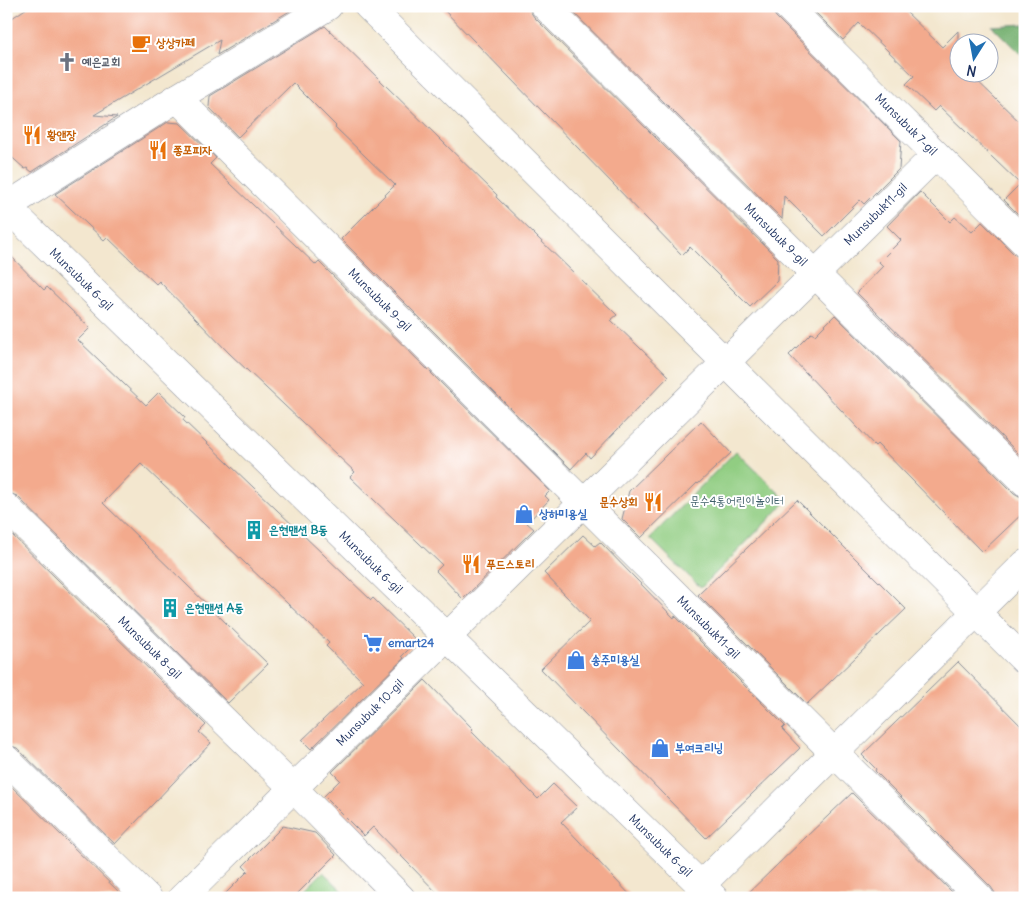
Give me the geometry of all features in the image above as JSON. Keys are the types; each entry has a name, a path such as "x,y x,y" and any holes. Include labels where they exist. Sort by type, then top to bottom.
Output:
{"street":[{"path":"6,207 177,98 328,6"},
{"path":"368,6 1025,661"},
{"name":"Munsubuk 9-gil","path":"545,6 815,274"},
{"name":"Munsubuk 7-gil","path":"786,6 1025,243"},
{"name":"Munsubuk 9-gil","path":"177,98 583,503"},
{"name":"Munsubuk11-gil","path":"446,636 936,155"},
{"name":"Munsubuk 6-gil","path":"6,207 708,891"},
{"path":"815,274 1025,482"},
{"name":"Munsubuk11-gil","path":"583,503 980,898"},
{"name":"Munsubuk 8-gil","path":"6,507 293,788"},
{"path":"708,891 834,753 1025,564"},
{"name":"Munsubuk 10-gil","path":"182,898 446,636"},
{"path":"6,759 148,898"},
{"path":"293,788 401,898"}],"green space":[{"path":"1025,24 1025,59 998,32 992,26"},
{"name":"문수4통어린이놀이터","path":"736,451 787,501 701,588 650,538"},
{"path":"323,872 350,898 297,898"}],"building":[{"path":"30,6 298,6 217,55 220,40 94,115 117,117 32,172 27,168 25,169 6,152 6,22"},
{"path":"440,6 530,6 530,11 534,17 778,259 777,281 750,307 690,247 682,255"},
{"path":"567,6 772,6 772,11 776,17 901,141 899,169 864,204 860,200 824,236 784,196 782,219"},
{"path":"809,6 900,6 942,47 948,41 948,82 978,82 1025,127 1025,221 1004,200 1020,184 939,106 934,111 906,84 914,76 859,23 843,40"},
{"path":"325,26 617,315 611,320 669,376 590,458 586,453 571,469 341,239 395,185 293,83 238,137 209,107 210,96"},
{"path":"168,122 180,123 216,158 210,164 316,265 319,262 550,491 545,496 549,500 527,523 534,529 463,599 436,571 442,565 350,477 355,472 230,354 159,281 156,284 107,237 104,240 55,194"},
{"path":"920,192 950,222 955,217 972,232 982,222 1014,254 1025,258 1025,460 857,293 883,266 879,262 901,240 887,226"},
{"path":"6,251 44,290 47,287 90,328 78,340 146,405 159,392 185,417 183,420 371,600 373,598 417,641 402,656 404,658 311,749 302,740 363,682 326,646 329,643 141,464 103,503 268,664 228,703 17,496 6,492"},
{"path":"835,315 1014,493 1025,497 1025,511 982,552 877,444 875,446 789,355 811,333 815,335"},
{"path":"701,421 731,453 697,483 641,538 622,519 629,491"},
{"path":"797,500 906,609 807,704 698,595"},
{"path":"6,529 206,725 199,732 211,743 115,844 17,748 6,744"},
{"path":"583,535 595,546 600,542 674,618 675,616 785,726 782,729 800,748 706,838 541,669 590,621 544,573"},
{"path":"958,662 1025,730 1025,898 995,898 995,893 991,887 875,771 876,769 862,755"},
{"path":"425,680 473,729 471,731 538,799 553,784 577,807 561,822 633,898 442,898 373,827 364,836 324,796 340,780 332,772"},
{"path":"6,781 125,898 6,898"},
{"path":"852,793 958,898 743,898 806,837"},
{"path":"283,826 315,833 336,855 293,898 221,898 248,871 243,866"}],"place":[{"name":"상상카페","path":"141,43"},
{"name":"예은교회","path":"67,62"},
{"name":"황앤장","path":"32,135"},
{"name":"쫑포피자","path":"158,150"},
{"name":"문수상회","path":"653,502"},
{"name":"상하미용실","path":"524,514"},
{"name":"은현맨션 B동","path":"254,530"},
{"name":"푸드스토리","path":"471,564"},
{"name":"은현맨션 A동","path":"170,608"},
{"name":"emart24","path":"373,643"},
{"name":"송주미용실","path":"576,660"},
{"name":"부여크리닝","path":"660,748"}]}
